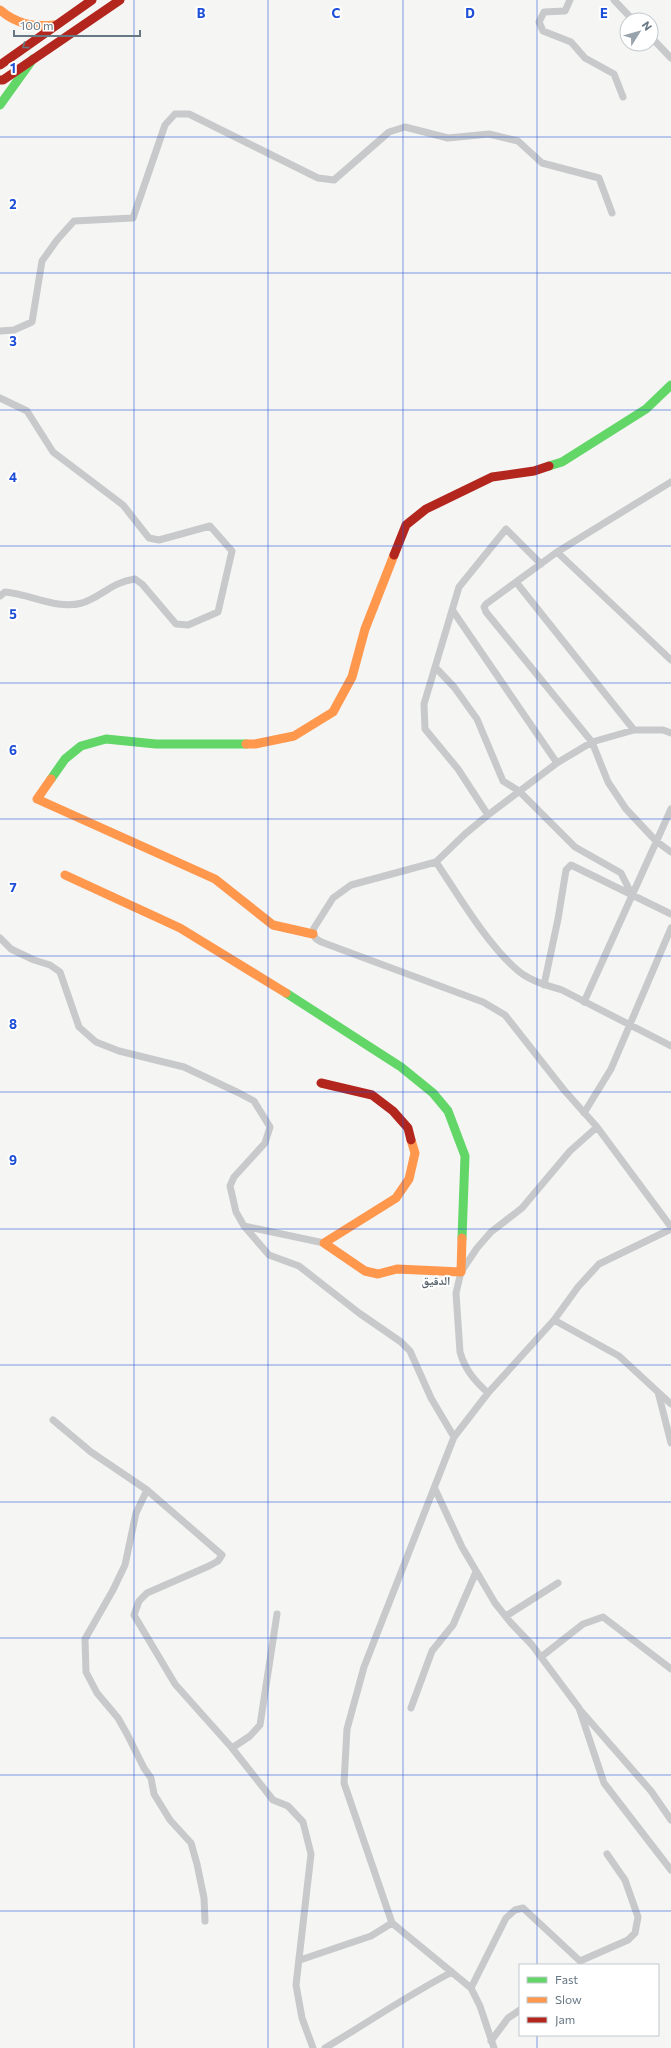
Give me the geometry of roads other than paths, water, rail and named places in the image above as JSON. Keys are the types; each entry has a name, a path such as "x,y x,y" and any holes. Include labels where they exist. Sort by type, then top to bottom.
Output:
{"street":[{"path":"0,65 54,25 92,0"},
{"path":"0,80 3,80 120,0"},
{"path":"570,0 565,11 544,12 539,22 543,31 571,42 585,58 614,74 623,97"},
{"path":"614,0 625,12"},
{"path":"0,10 7,17 22,24 38,27 54,25"},
{"path":"659,45 671,58"},
{"path":"0,105 33,59"},
{"path":"0,331 14,330 32,322 42,261 74,220 133,218 165,125 176,114 189,114 318,178 334,180 389,132 405,126 448,138 489,134 518,141 542,162 599,178 612,213"},
{"path":"313,934 273,925 215,879 37,799 65,759 81,746 106,739 156,744 254,744 294,736 333,712 352,678 365,629 406,525 426,509 492,476 534,472 562,462 646,409 671,385"},
{"path":"0,398 27,411 53,452 123,505 149,538 160,540 210,526 232,551 218,612 188,625 176,624 142,584 135,579 122,580 82,603 76,604 62,605 20,593 5,592 0,596"},
{"path":"671,482 557,552 484,607 486,612 592,742 608,782 630,814 656,841 671,852"},
{"path":"488,815 458,769 425,729 424,704 460,587 506,529 541,564"},
{"path":"557,552 671,660"},
{"path":"516,582 634,730"},
{"path":"453,611 557,764"},
{"path":"436,668 454,687 477,719 503,781 519,791 575,847 621,873 633,897"},
{"path":"492,2045 480,2006 470,1988 392,1922 344,1783 347,1729 364,1667 435,1489 454,1437 488,1393 554,1320 578,1287 599,1264 671,1228 597,1127 564,1090 505,1015 496,1008 324,944 316,940 313,934 314,928 333,898 351,885 436,862 465,834 519,791 557,764 592,742 634,730 663,730 671,733"},
{"path":"584,1002 633,897 671,809"},
{"path":"436,862 473,916 515,969 544,985 562,990 671,1046"},
{"path":"544,985 558,919 566,870 571,865 633,897 671,914"},
{"path":"65,875 180,928 358,1038 401,1068 433,1093 448,1111 465,1156 461,1272 456,1293 460,1352 464,1364 473,1379 488,1393"},
{"path":"584,1113 611,1069 671,928"},
{"path":"0,938 11,949 34,960 50,965 60,972 79,1026 96,1042 119,1051 184,1067 254,1101 270,1127 265,1143 234,1177 230,1186 236,1212 244,1226 269,1255 299,1266 410,1351 431,1398 454,1437"},
{"path":"321,1083 372,1095 393,1111 408,1128 415,1153 409,1180 396,1198 324,1243"},
{"path":"461,1272 477,1248 491,1232 522,1208 570,1151 597,1127"},
{"path":"244,1226 324,1243 365,1271 378,1274 397,1269 461,1272"},
{"path":"554,1320 619,1356 671,1404"},
{"path":"658,1392 671,1443"},
{"path":"53,1420 91,1452 147,1490 222,1554 218,1561 210,1566 147,1593 139,1600 134,1615 175,1684 232,1748 273,1800 288,1806 303,1822 311,1854 296,1985 302,2018 313,2048"},
{"path":"435,1489 476,1572 495,1603 541,1657 579,1708 651,1791 671,1820"},
{"path":"147,1490 136,1513 124,1565 113,1590 85,1640 86,1672 97,1693 118,1718 127,1734 144,1768 151,1778 154,1794 170,1820 191,1843 204,1898 205,1921"},
{"path":"410,1708 432,1651 453,1625 476,1572"},
{"path":"506,1616 558,1583"},
{"path":"232,1748 250,1736 260,1724 277,1614"},
{"path":"541,1657 582,1624 603,1617 671,1668"},
{"path":"579,1708 604,1783 671,1870"},
{"path":"470,1988 506,1918 515,1910 523,1908 579,1963 628,1940 635,1933 638,1917 625,1880 607,1854"},
{"path":"300,1960 371,1936 392,1922"},
{"path":"325,2048 381,2015 424,1987 452,1972"},
{"path":"492,2045 508,2018 519,2011"}],"district":[{"name":"الدقيق","path":"436,1281"}]}
